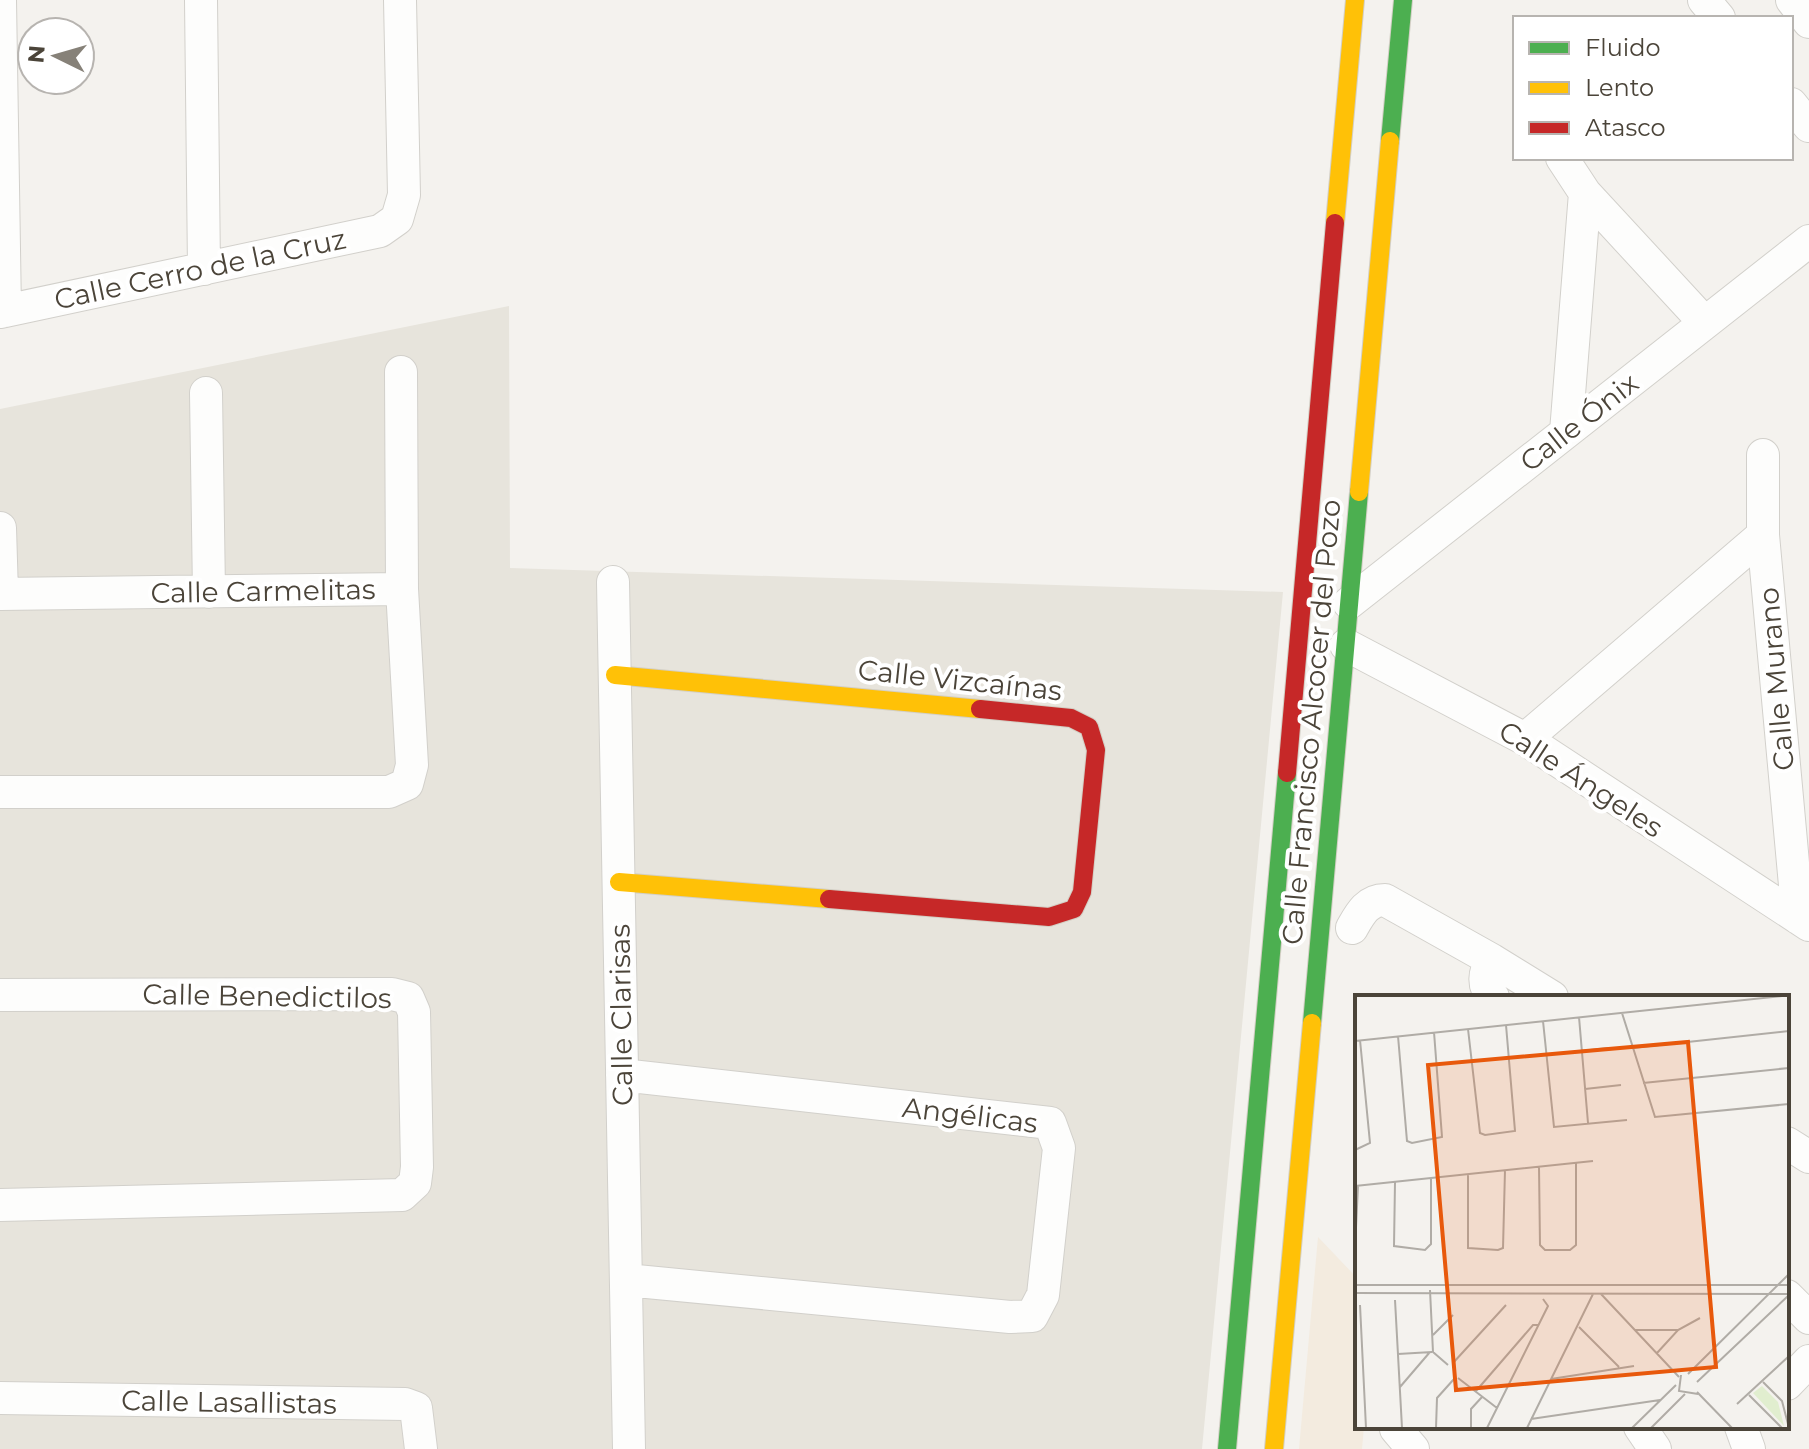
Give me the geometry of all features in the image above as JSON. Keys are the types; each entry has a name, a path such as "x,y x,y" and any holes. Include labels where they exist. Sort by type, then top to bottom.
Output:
{"street":[{"path":"0,0 3,311"},
{"path":"201,0 204,269"},
{"name":"Calle Cerro de la Cruz","path":"3,311 380,231 397,219 404,195 400,0"},
{"name":"Calle Francisco Alcocer del Pozo","path":"1227,1449 1355,0"},
{"name":"Calle Francisco Alcocer del Pozo","path":"1274,1449 1403,0"},
{"path":"1704,0 1717,16"},
{"path":"1792,0 1809,22"},
{"path":"1793,106 1809,126"},
{"path":"1563,160 1585,193 1705,323"},
{"path":"1566,432 1585,193"},
{"name":"Calle Ónix","path":"1349,603 1809,241"},
{"path":"401,372 402,589"},
{"path":"206,393 209,592"},
{"name":"Calle Murano","path":"1763,455 1763,535 1803,921"},
{"path":"0,528 1,594"},
{"name":"Calle Murano","path":"1525,739 1763,535"},
{"name":"Calle Clarisas","path":"613,582 629,1449"},
{"name":"Calle Carmelitas","path":"0,792 389,792 407,784 412,765 402,589 1,594"},
{"name":"Calle Ángeles","path":"1346,645 1525,739 1803,921"},
{"name":"Calle Vizcaínas","path":"615,675 1071,718 1089,727 1096,750 1082,892 1074,909 1049,917 619,882"},
{"path":"1352,928 1361,911 1376,900 1385,900 1549,995"},
{"path":"1491,995 1485,975 1492,960"},
{"name":"Calle Benedictilos","path":"0,995 392,994 408,998 414,1012 417,1167 415,1183 402,1195 0,1205"},
{"name":"Angélicas","path":"622,1075 1050,1123 1059,1148 1043,1295 1032,1316 1010,1317 626,1280"},
{"path":"1789,1144 1809,1157"},
{"path":"1789,1298 1809,1318"},
{"path":"1789,1382 1809,1361"},
{"name":"Calle Lasallistas","path":"0,1398 405,1404 416,1408 421,1449"},
{"path":"1642,1429 1657,1449"},
{"path":"1657,1449 1665,1429"}],"shaded area":[{"path":"509,306 510,568 1283,592 1202,1449 0,1449 0,409"},
{"path":"1318,1237 1355,1276 1355,1429 1364,1429 1362,1449 1299,1449"}],"traffic: fast":[{"path":"1390,141 1403,0"},
{"path":"1312,1023 1359,492"},
{"path":"1227,1449 1287,773"}],"traffic: slow":[{"path":"1335,223 1355,0"},
{"path":"1359,492 1390,141"},
{"path":"615,675 980,709"},
{"path":"619,882 829,899"},
{"path":"1274,1449 1312,1023"}],"traffic: jam":[{"path":"1287,773 1335,223"},
{"path":"829,899 1049,917 1074,909 1082,892 1096,750 1089,727 1071,718 980,709"}]}
